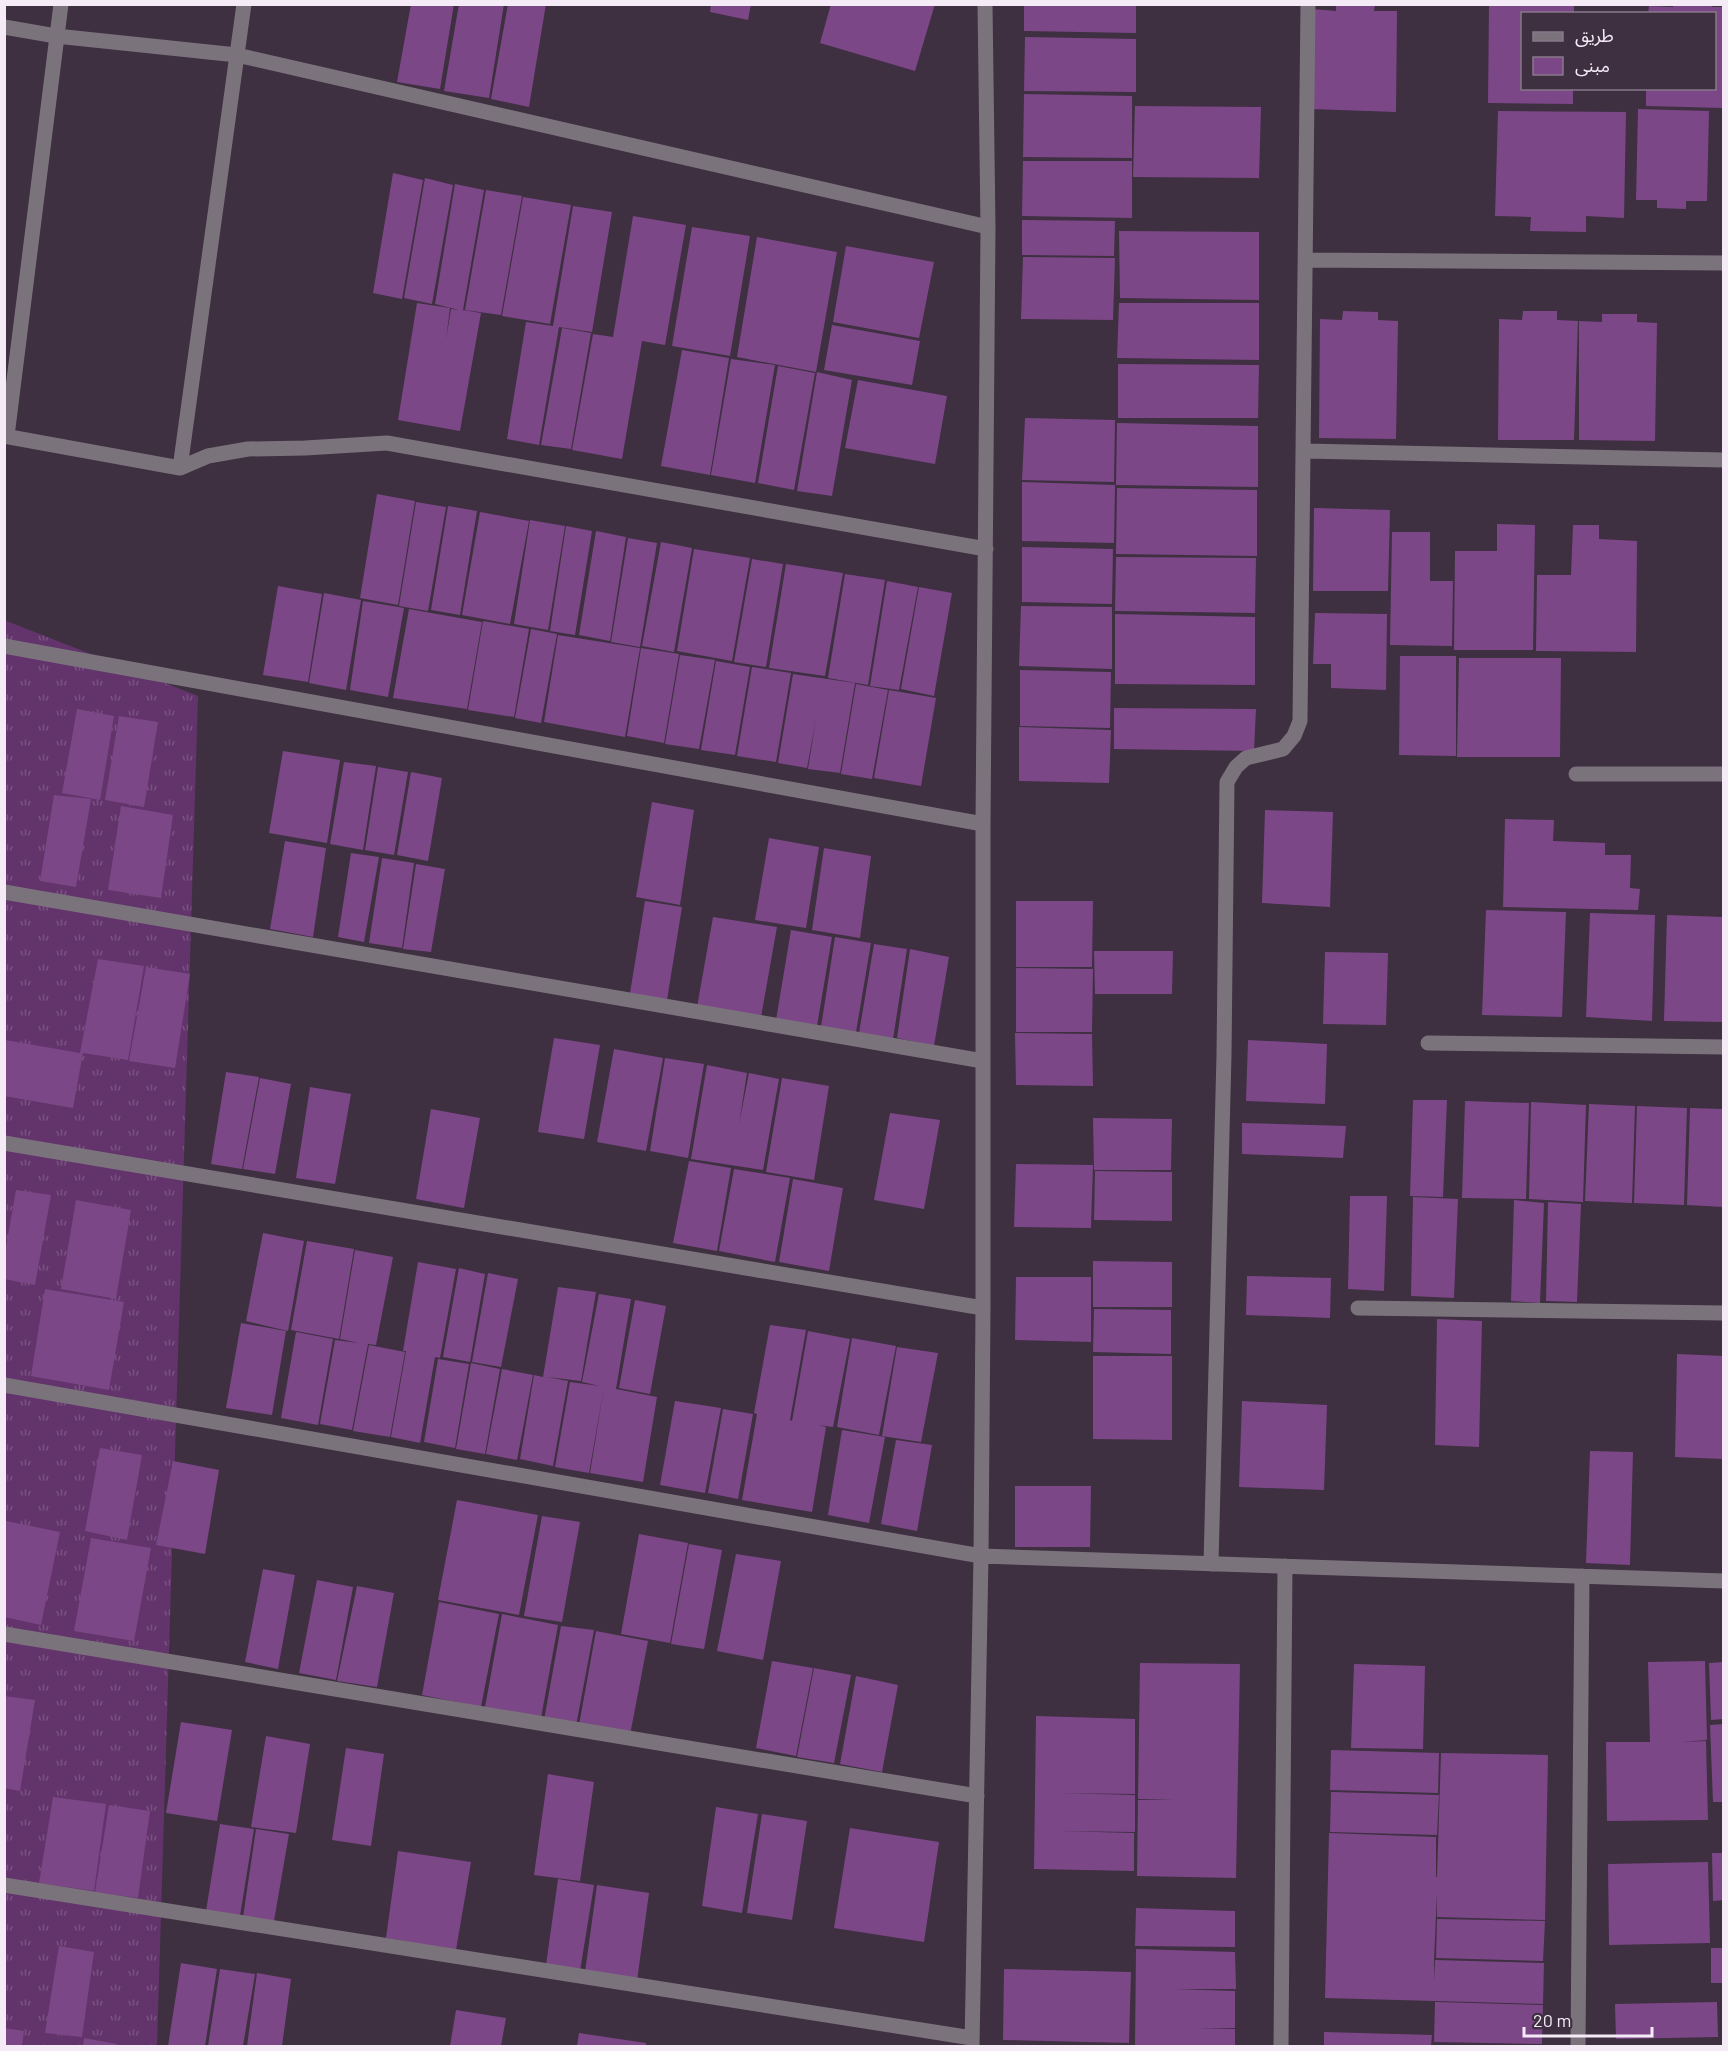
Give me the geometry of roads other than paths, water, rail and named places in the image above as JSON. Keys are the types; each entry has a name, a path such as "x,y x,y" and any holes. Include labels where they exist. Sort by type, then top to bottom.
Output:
{"street":[{"path":"61,4 6,436 180,468 208,456 248,449 387,443 986,549"},
{"path":"180,468 244,4"},
{"path":"4,1885 972,2042 983,1308 987,227 985,4"},
{"path":"1211,1564 1224,1055 1227,782 1236,767 1246,758 1283,748 1294,736 1300,721 1308,4"},
{"path":"4,27 56,36 237,56 987,227"},
{"path":"1306,260 1724,263"},
{"path":"1304,451 1724,460"},
{"path":"4,646 983,824"},
{"path":"1576,774 1724,774"},
{"path":"4,892 983,1061"},
{"path":"1428,1043 1724,1047"},
{"path":"4,1143 983,1308"},
{"path":"1358,1308 1724,1312"},
{"path":"4,1385 981,1556 1724,1581"},
{"path":"1281,2046 1285,1566"},
{"path":"1578,2046 1582,1576"},
{"path":"4,1634 977,1796"}]}
